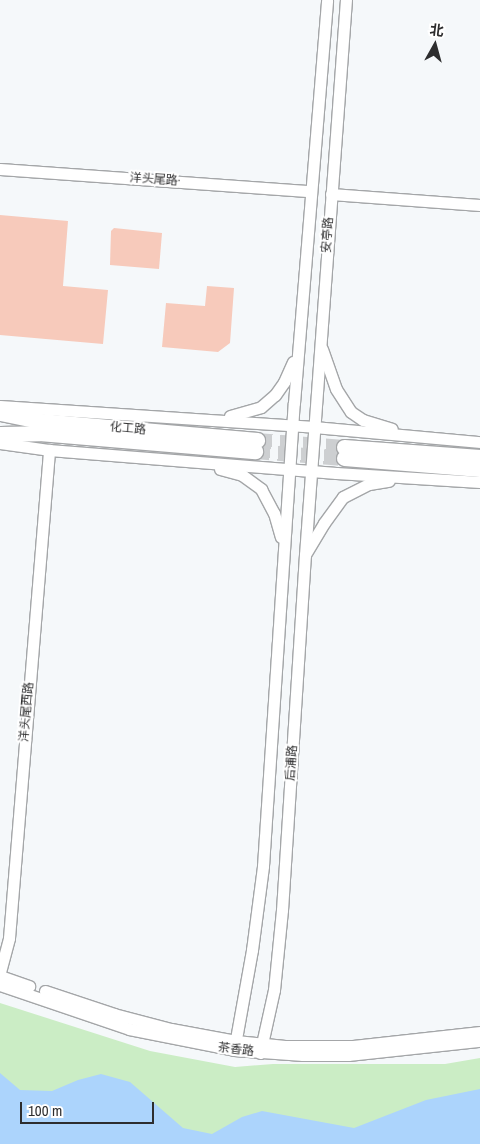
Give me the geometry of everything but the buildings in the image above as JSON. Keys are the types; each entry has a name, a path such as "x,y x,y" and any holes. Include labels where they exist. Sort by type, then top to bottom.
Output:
{"highway":[{"name":"化工路","path":"0,413 40,421 256,445 39,433 0,434"},
{"path":"480,457 344,453 480,469"}],"main road":[{"name":"安亭路","path":"289,469 310,191 327,0"},
{"name":"安亭路","path":"311,471 346,0"},
{"name":"洋头尾路·","path":"0,169 310,191"},
{"path":"331,194 480,204"},
{"path":"213,420 242,414 261,407 274,395 291,370 299,340"},
{"path":"320,342 336,389 351,412 363,420 412,436"},
{"path":"0,406 292,425 480,442"},
{"path":"0,443 49,450 192,462 480,482"},
{"name":"洋头尾西路","path":"0,972 9,938 49,450"},
{"path":"192,462 242,475 261,489 274,514 283,553"},
{"name":"后浦路","path":"235,1045 252,950 262,866 289,469"},
{"name":"后浦路","path":"261,1048 274,990 282,910 311,471"},
{"path":"305,555 324,523 343,498 369,484 411,478"},
{"name":"茶香路","path":"0,976 138,1021 235,1045"},
{"name":"茶香路","path":"0,985 129,1029 235,1045 348,1055 480,1041"},
{"name":"茶香路","path":"261,1048 353,1046 480,1032"}],"green space":[{"path":"0,1003 150,1051 235,1067 273,1064 445,1064 480,1058 480,1144 0,1144"}],"water":[{"path":"0,1073 20,1090 52,1091 78,1080 101,1074 130,1082 183,1128 212,1134 242,1117 262,1111 354,1128 426,1100 480,1089 480,1144 0,1144"}],"tunnel":[{"path":"257,440 344,447"},
{"path":"255,451 344,458"}]}
